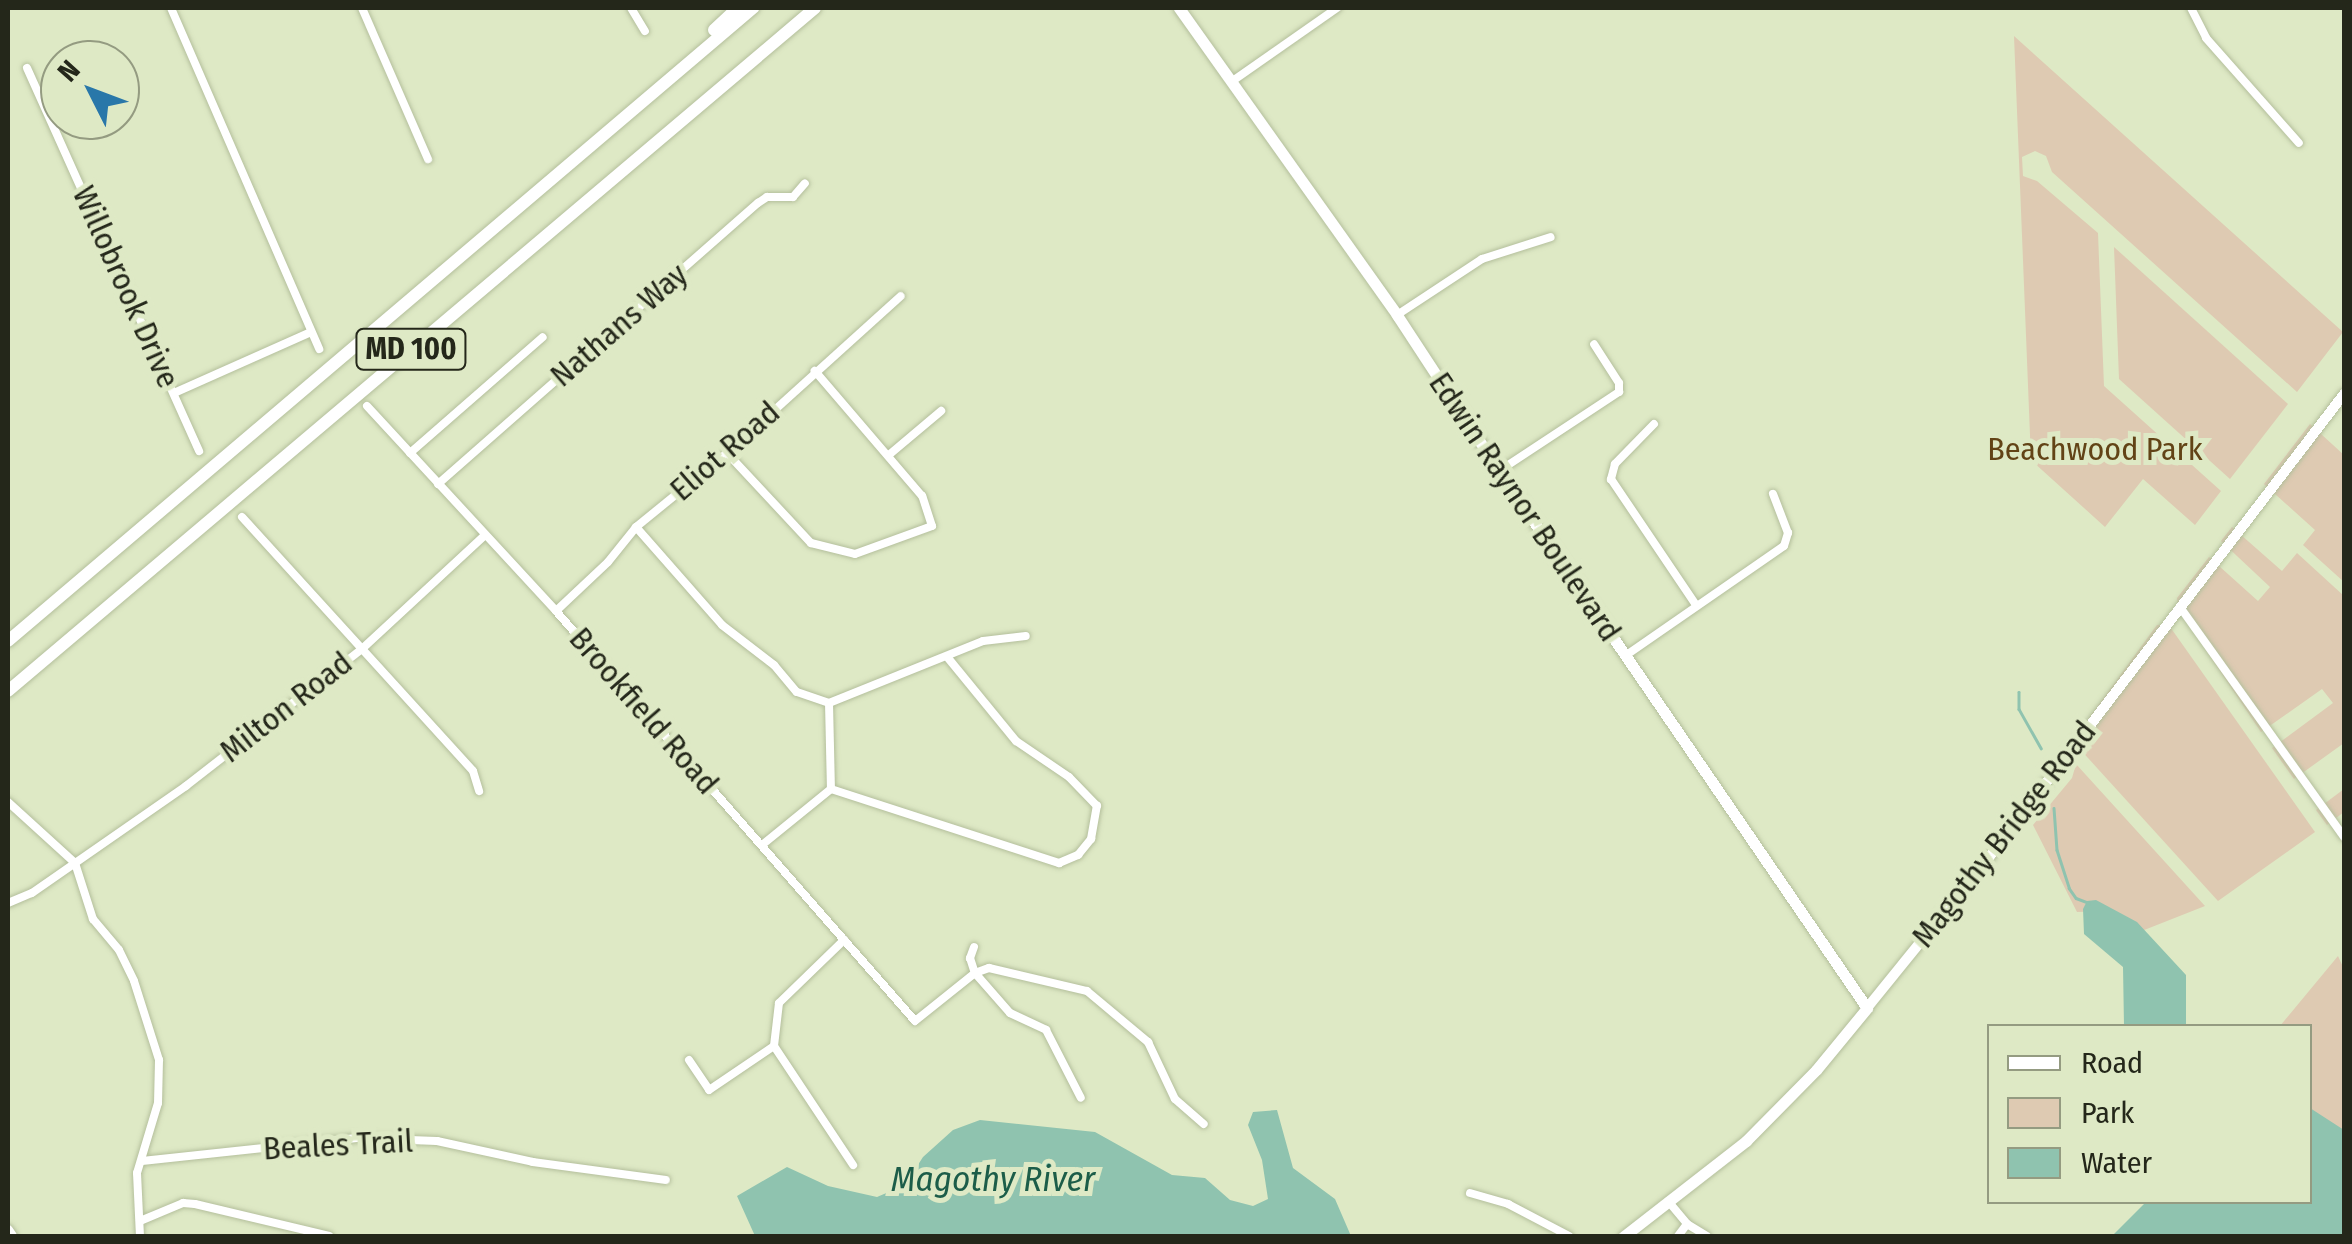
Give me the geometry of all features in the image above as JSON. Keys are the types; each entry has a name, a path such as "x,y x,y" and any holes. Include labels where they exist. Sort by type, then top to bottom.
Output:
{"highway":[{"path":"489,232 738,8"},
{"name":"MD 100","path":"8,641 753,8"},
{"name":"MD 100","path":"8,691 815,8"}],"main road":[{"name":"Edwin Raynor Boulevard","path":"1179,8 1398,315 1499,471 1868,1008"},
{"name":"Magothy Bridge Road","path":"1624,1236 1746,1141 1816,1070 1990,856 2344,394"},
{"path":"8,1230 12,1236"}],"street":[{"path":"171,8 319,349"},
{"path":"362,8 428,160"},
{"path":"631,8 646,31"},
{"path":"1234,80 1337,8"},
{"path":"2191,8 2206,38 2300,142"},
{"name":"Willobrook Drive","path":"28,68 200,451"},
{"name":"Nathans Way","path":"438,484 758,203 767,196 793,197 805,183"},
{"path":"1398,315 1482,259 1551,237"},
{"name":"Eliot Road","path":"556,611 608,562 636,526 727,452 902,296"},
{"path":"174,393 311,332"},
{"path":"410,453 542,337"},
{"path":"1499,471 1619,392 1619,383 1594,344"},
{"path":"727,452 811,544 854,554 932,526 922,496 890,454 815,371"},
{"name":"Brookfield Road","path":"367,406 556,611 915,1021 976,973"},
{"path":"890,454 941,411"},
{"path":"1654,424 1615,464 1611,479 1696,605"},
{"path":"1625,656 1784,546 1788,533 1773,494"},
{"path":"242,517 472,772 479,791"},
{"path":"636,526 722,625 774,665 797,692 829,702 984,641 1026,636"},
{"name":"Milton Road","path":"8,904 32,893 186,786 363,648 485,535"},
{"path":"2180,607 2344,837"},
{"path":"831,789 1059,863 1078,855 1091,839 1097,806 1069,777 1016,741 948,658"},
{"path":"829,702 831,789"},
{"path":"762,845 831,789"},
{"path":"8,802 74,863 92,919 119,950 134,981 159,1060 158,1103 137,1174 140,1236"},
{"path":"844,940 779,1002 774,1046 853,1165"},
{"path":"974,947 970,958 976,973 1010,1013 1046,1030 1081,1098"},
{"path":"976,973 1003,969 1087,991 1148,1042 1175,1099 1204,1124"},
{"path":"689,1060 709,1090 774,1046"},
{"name":"Beales Trail","path":"142,1160 357,1138 437,1141 533,1162 666,1180"},
{"path":"1470,1193 1508,1204 1570,1236"},
{"path":"1668,1201 1687,1224 1707,1236"},
{"path":"140,1221 183,1203 329,1236"},
{"path":"1678,1236 1687,1224"}],"green space":[{"name":"Beachwood Park","path":"2014,36 2343,332 2297,392 2052,172 2046,156 2035,151 2022,157 2023,176 2037,181 2098,233 2104,386 2221,491 2195,525 2143,479 2105,527 2031,460"},
{"name":"Beachwood Park","path":"2114,247 2288,404 2230,479 2119,379"},
{"name":"Beachwood Park","path":"2310,424 2344,455 2344,582 2303,545 2315,530 2264,484"},
{"name":"Beachwood Park","path":"2232,527 2282,571 2297,553 2344,596 2344,743 2294,779 2272,748 2333,703 2322,689 2261,732 2178,609 2177,598 2209,557 2258,601 2270,587 2221,541"},
{"path":"2168,624 2315,832 2218,901 2078,747 2083,726 2157,625"},
{"path":"2076,764 2205,906 2129,936 2113,911 2077,912 2033,825 2072,778"},
{"path":"2344,789 2344,812 2327,825 2316,810"},
{"path":"2338,956 2344,969 2344,1141 2312,1120 2312,1024 2282,1024"}],"water":[{"path":"2096,900 2137,922 2186,975 2186,1024 2124,1024 2123,967 2084,934 2083,909 2087,901"},
{"path":"2312,1109 2344,1130 2344,1236 2112,1236 2144,1204 2312,1204"},
{"name":"Magothy River","path":"1277,1110 1293,1168 1335,1199 1351,1236 755,1236 737,1196 787,1167 828,1186 877,1197 905,1185 923,1157 953,1130 980,1120 1095,1132 1172,1175 1205,1178 1230,1200 1253,1206 1268,1199 1262,1160 1248,1125 1253,1112"}],"waterway":[{"path":"2019,692 2019,709 2041,748"},
{"path":"2054,808 2057,850 2069,888 2076,898 2089,903"}]}
